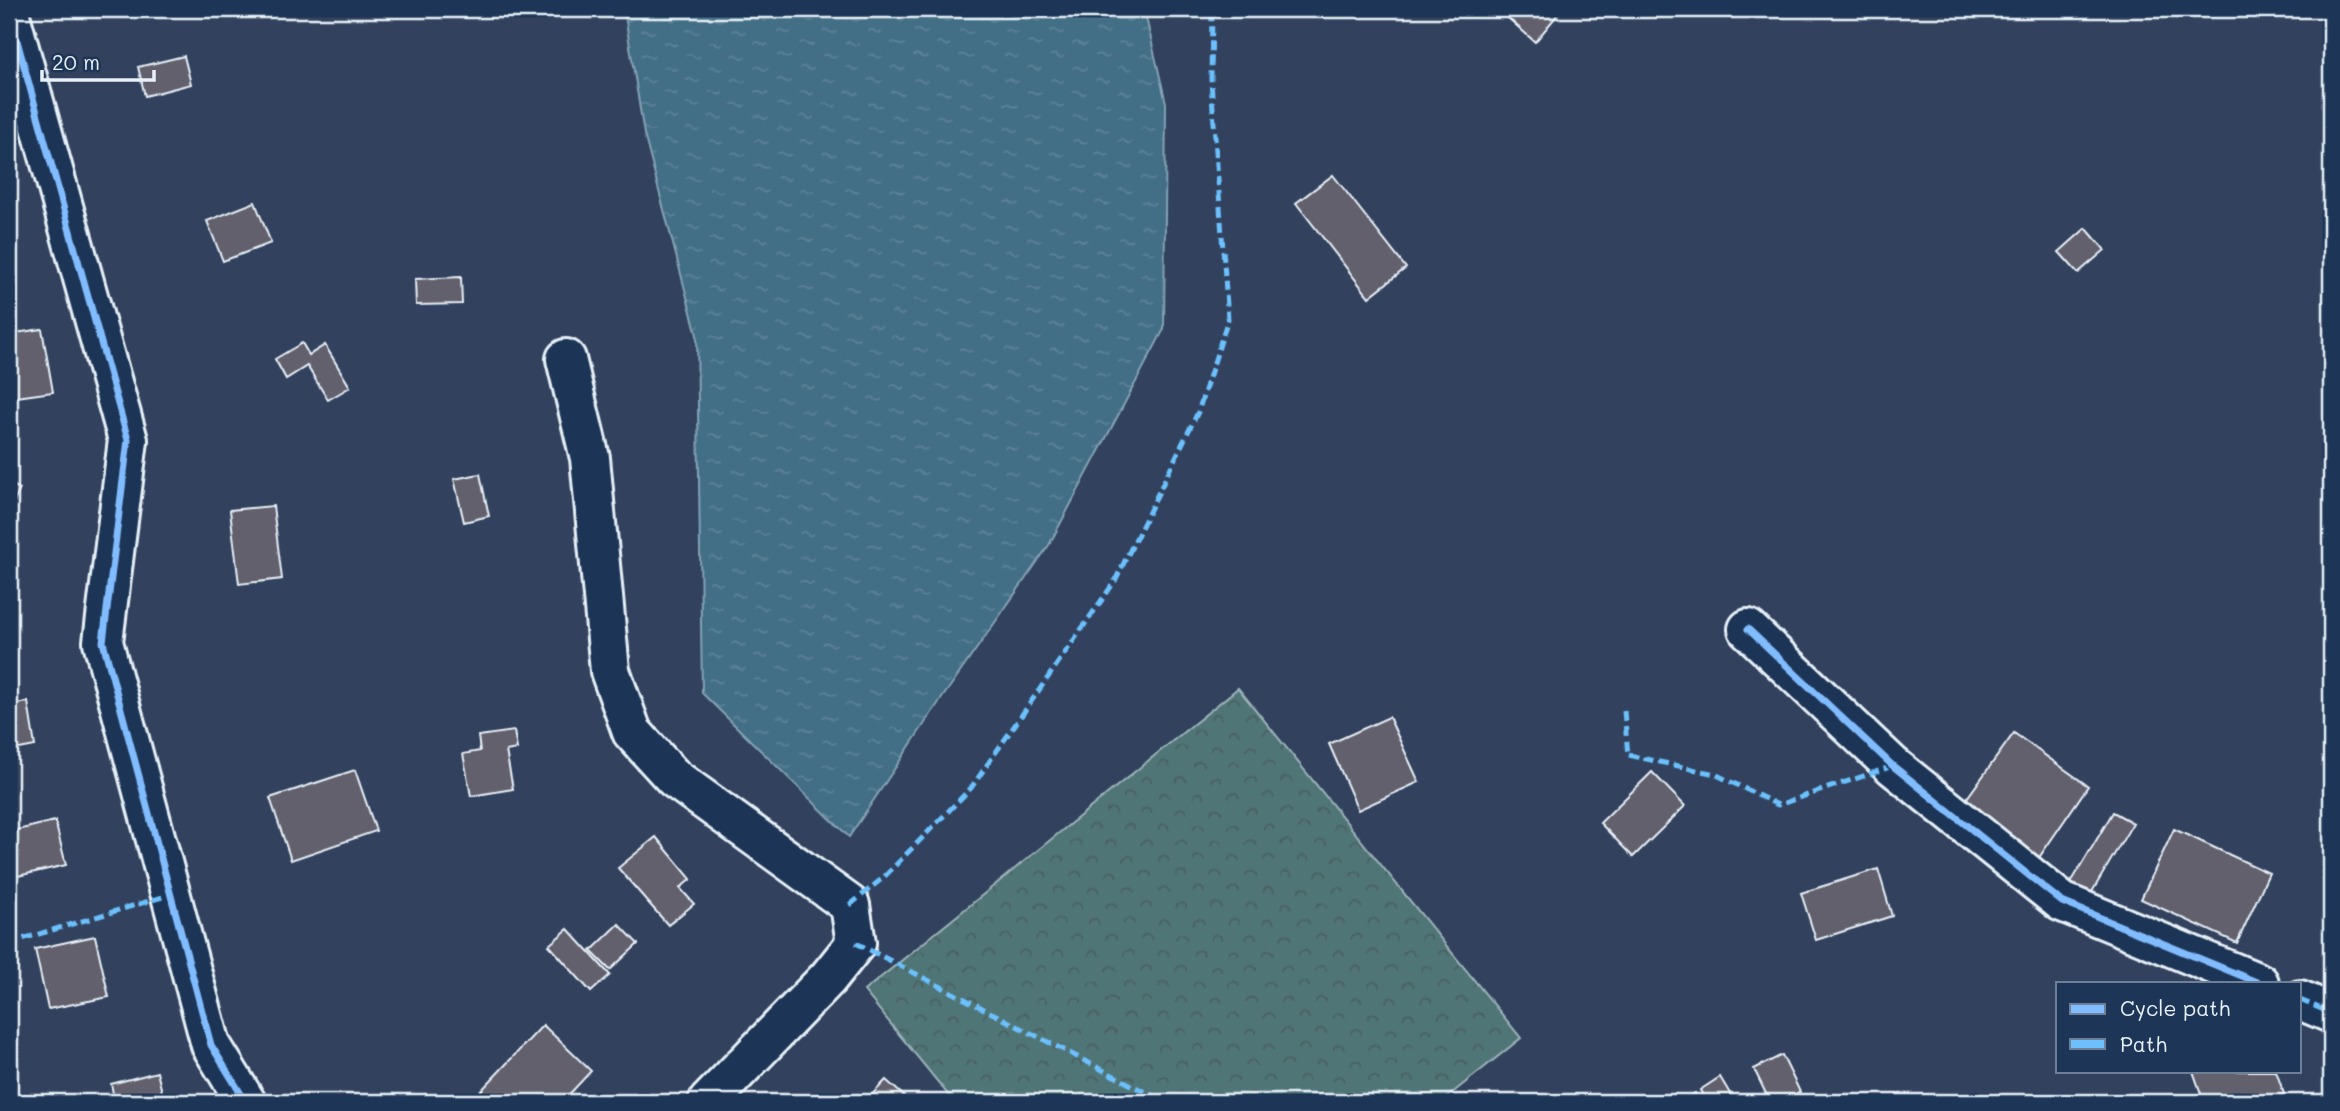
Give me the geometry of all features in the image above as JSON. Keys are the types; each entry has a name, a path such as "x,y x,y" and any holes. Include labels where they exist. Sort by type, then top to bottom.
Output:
{"street":[{"path":"9,12 128,440 103,642 211,1045 246,1102"},
{"path":"566,359 590,458 610,671 632,732 674,778 850,905 856,943 828,978 708,1102"},
{"path":"1748,629 1893,766 2062,902 2257,982"},
{"path":"2302,1001 2331,1013"}],"green space":[{"path":"1238,688 1521,1038 1441,1102 954,1102 864,991"}],"water":[{"path":"624,9 1144,9 1166,103 1164,329 1049,545 849,837 702,693 697,335 644,134"}],"building":[{"path":"1498,9 1554,9 1559,13 1535,42"},
{"path":"184,56 191,84 145,96 138,67"},
{"path":"1333,175 1406,268 1369,297 1296,203"},
{"path":"255,202 271,243 223,261 207,221"},
{"path":"2086,228 2105,250 2078,273 2059,252"},
{"path":"461,277 462,304 416,305 415,279"},
{"path":"42,329 53,392 9,398 9,334"},
{"path":"302,343 309,355 325,345 350,387 328,400 307,366 286,379 275,359"},
{"path":"480,474 489,516 464,522 454,479"},
{"path":"9,483 20,489 9,513"},
{"path":"273,506 282,579 239,584 230,510"},
{"path":"28,702 35,746 9,751 9,705"},
{"path":"1389,717 1419,782 1358,810 1329,744"},
{"path":"514,731 517,749 506,751 513,789 471,796 463,754 480,751 478,736"},
{"path":"2014,733 2088,786 2038,859 1962,805"},
{"path":"355,770 376,831 291,860 270,798"},
{"path":"1652,772 1685,806 1633,857 1600,823"},
{"path":"2113,812 2133,823 2089,897 2069,886"},
{"path":"55,821 66,865 9,878 9,832"},
{"path":"2174,829 2269,873 2237,943 2141,899"},
{"path":"656,837 691,879 680,888 694,904 668,925 618,868"},
{"path":"1878,869 1892,916 1816,940 1801,893"},
{"path":"619,924 638,944 610,970 591,951"},
{"path":"568,929 610,975 591,992 549,945"},
{"path":"95,936 109,997 48,1009 35,949"},
{"path":"543,1025 591,1071 562,1102 485,1102 477,1095"},
{"path":"1782,1055 1800,1092 1770,1102 1754,1069"},
{"path":"157,1072 164,1100 115,1102 111,1084"},
{"path":"2193,1072 2276,1072 2284,1094 2260,1102 2204,1102"},
{"path":"1720,1077 1735,1102 1707,1102 1700,1090"},
{"path":"886,1080 905,1097 900,1102 865,1102"},
{"path":"1695,1093 1700,1102 1677,1102"}],"marked path":[{"path":"850,905 884,877 971,788 1115,581 1198,412 1228,319 1211,81 1212,9"},
{"path":"1624,711 1628,755 1715,774 1778,805 1893,766"},
{"path":"9,943 169,895"},
{"path":"856,943 1157,1098 1183,1102"},
{"path":"2302,1001 2331,1013"}],"cycle path":[{"path":"9,12 128,440 103,642 211,1045 246,1102"},
{"path":"1748,629 1893,766 2062,902 2257,982"}]}
